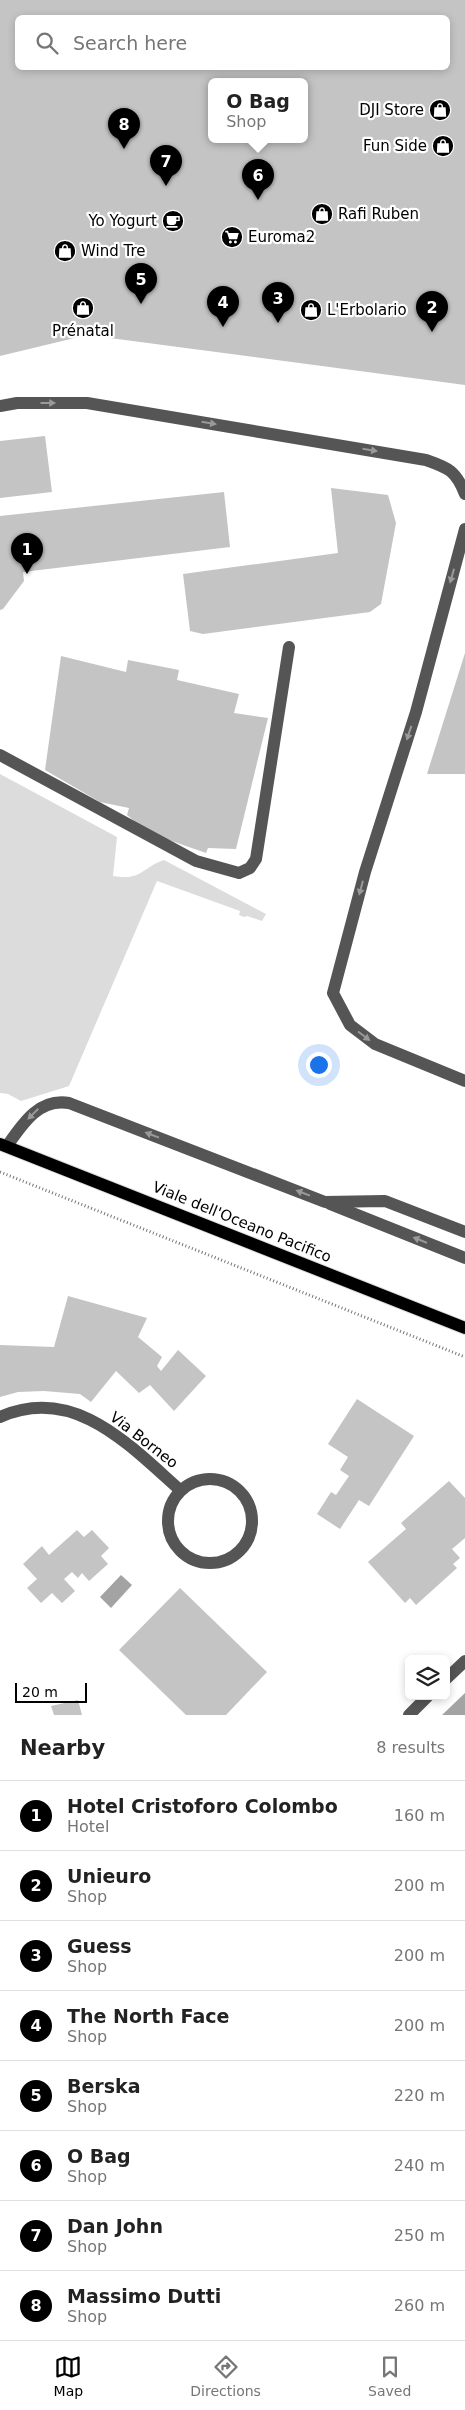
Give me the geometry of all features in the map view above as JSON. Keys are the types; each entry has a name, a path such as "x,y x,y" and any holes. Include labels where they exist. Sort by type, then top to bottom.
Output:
{"main road":[{"name":"Viale dell'Oceano Pacifico","path":"2,1144 465,1328"}],"street":[{"path":"0,406 17,403 87,403 426,460 449,468 460,481 465,494"},
{"path":"465,529 416,712 365,872 333,993 350,1025 375,1044 465,1082"},
{"path":"0,755 196,861 239,873 250,868 256,859 288,647"},
{"path":"2,1144 38,1109 53,1102 69,1103 465,1258"},
{"path":"325,1202 385,1201 465,1232"},
{"name":"Via Borneo","path":"0,1418 25,1409 46,1407 72,1412 89,1419 128,1444 180,1490"},
{"name":"Via Borneo","path":"206,1478 220,1479 233,1485 243,1494 250,1506 252,1520 250,1534 244,1547 233,1556 220,1562 206,1564 193,1560 181,1553 172,1542 167,1528 167,1514 172,1501 180,1490 192,1482 206,1478"},
{"path":"450,1675 465,1661"},
{"path":"409,1715 424,1700"}],"path":[{"path":"0,1172 465,1357"}],"shaded area":[{"path":"0,774 117,837 113,876 130,877 164,860 266,914 262,921 247,916 244,917 239,915 240,911 157,881 69,1086 21,1101 8,1094 0,1093"},
{"path":"121,1575 132,1585 111,1608 100,1597"},
{"path":"465,1693 465,1715 442,1715"}],"building":[{"name":"Euroma2","path":"0,0 465,0 465,385 87,335 0,356"},
{"path":"45,436 52,492 0,498 0,441"},
{"path":"331,488 388,495 396,523 381,604 370,612 203,634 190,631 183,574 338,553"},
{"path":"224,492 230,547 23,572 24,581 3,609 0,610 0,516"},
{"path":"465,653 465,774 427,774"},
{"path":"61,656 126,672 128,660 179,670 177,680 239,694 234,713 268,718 236,849 208,848 206,853 149,833 127,815 129,808 100,802 45,770"},
{"path":"68,1296 147,1318 138,1337 162,1357 157,1366 161,1371 178,1350 206,1376 174,1411 150,1385 139,1393 116,1371 91,1402 80,1394 44,1391 18,1392 0,1397 0,1345 54,1347"},
{"path":"357,1399 414,1436 369,1506 359,1500 340,1529 317,1514 331,1492 336,1495 349,1476 340,1470 348,1457 328,1444"},
{"path":"449,1481 465,1498 465,1538 452,1549 460,1558 453,1564 457,1568 416,1605 410,1598 405,1603 368,1562 406,1529 401,1523"},
{"path":"77,1530 84,1537 92,1530 109,1548 101,1556 108,1564 89,1581 82,1573 78,1578 72,1572 64,1579 75,1591 62,1603 52,1593 41,1603 27,1588 37,1579 23,1564 42,1546 49,1555"},
{"path":"180,1588 267,1672 226,1715 186,1715 119,1650"},
{"path":"78,1700 82,1715 54,1715 51,1706"}],"place":[{"name":"DJI Store","path":"440,110"},
{"name":"Fun Side","path":"443,146"},
{"name":"Massimo Dutti","path":"124,149"},
{"name":"Dan John","path":"166,186"},
{"name":"O Bag","path":"258,200"},
{"name":"Rafi Ruben","path":"322,214"},
{"name":"Yo Yogurt","path":"173,221"},
{"name":"Euroma2","path":"232,237"},
{"name":"Wind Tre","path":"65,251"},
{"name":"Berska","path":"141,304"},
{"name":"Prénatal","path":"83,308"},
{"name":"L'Erbolario","path":"311,310"},
{"name":"Guess","path":"278,323"},
{"name":"The North Face","path":"223,327"},
{"name":"Unieuro","path":"432,332"},
{"name":"Hotel Cristoforo Colombo","path":"27,574"}]}
